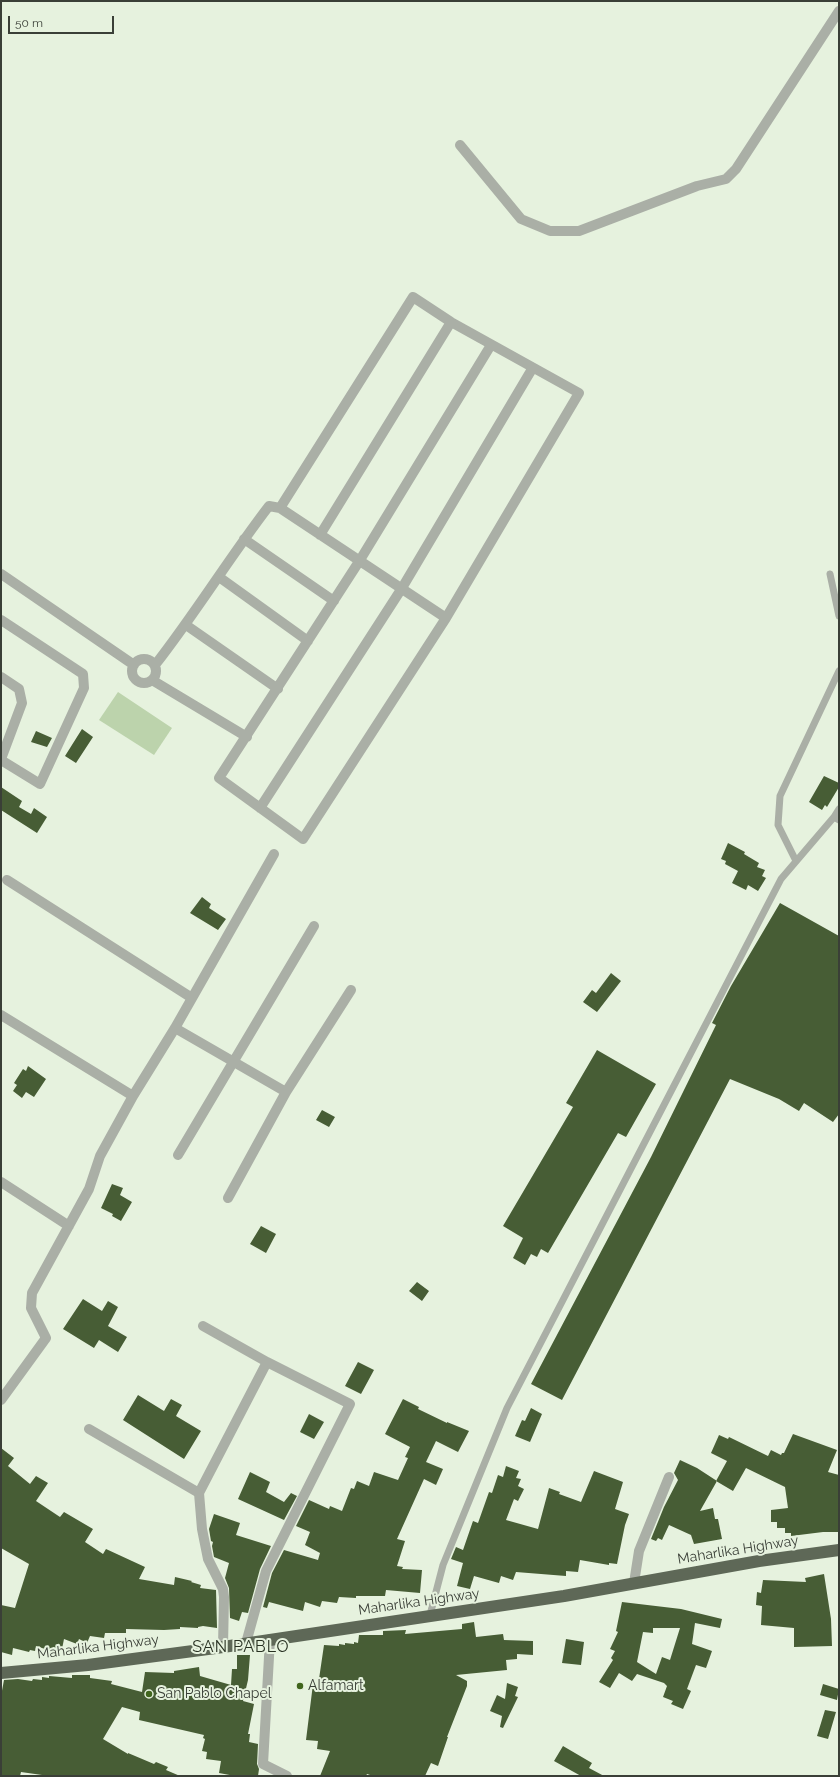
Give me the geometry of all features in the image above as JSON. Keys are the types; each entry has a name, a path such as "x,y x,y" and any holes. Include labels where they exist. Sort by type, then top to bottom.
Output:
{"highway":[{"name":"Maharlika Highway","path":"1,1673 88,1665 223,1647 564,1596 759,1561 839,1550"}],"street":[{"path":"460,145 521,219 550,231 579,231 698,186 726,179 736,169 839,11"},
{"path":"280,508 413,297 451,322 491,345 532,369 579,393 446,618 303,839 220,778 360,560 491,345"},
{"path":"320,535 451,322"},
{"path":"260,808 402,588 532,369"},
{"path":"155,665 148,660 140,660 134,665 132,674 136,681 144,683 152,680 156,673 155,665 186,625 244,539 269,506 280,508 446,618"},
{"path":"244,539 334,601"},
{"path":"1,574 134,665"},
{"path":"219,577 308,641"},
{"path":"1,620 83,674 84,688 40,784 1,760 22,703 19,689 1,677"},
{"path":"186,625 278,689"},
{"path":"152,680 247,737"},
{"path":"1,1400 46,1338 31,1308 32,1293 89,1189 100,1156 133,1096 176,1028 274,854"},
{"path":"7,880 192,998"},
{"path":"178,1155 314,926"},
{"path":"228,1198 286,1092 351,990"},
{"path":"1,1015 133,1096"},
{"path":"176,1028 286,1092"},
{"path":"1,1182 69,1226"},
{"path":"203,1326 268,1362 350,1404 266,1571 246,1643"},
{"path":"223,1647 223,1589 208,1559 202,1529 199,1493 268,1362"},
{"path":"89,1429 199,1493"},
{"path":"634,1583 639,1551 669,1477"},
{"path":"270,1639 263,1764 287,1776"}],"lane":[{"path":"830,574 839,616"},
{"path":"796,861 778,825 780,796 839,671"},
{"path":"430,1615 443,1565 507,1408 781,879 796,861 837,819 839,809"}],"green space":[{"path":"118,692 172,728 154,755 99,720"}],"building":[{"path":"82,729 93,737 76,763 65,756"},
{"path":"36,731 52,738 47,747 31,742"},
{"path":"824,776 839,783 839,787 827,807 825,805 822,810 809,802"},
{"path":"1,787 22,801 19,807 31,814 34,808 47,817 37,833 1,810"},
{"path":"728,843 745,852 744,854 759,863 757,867 765,870 762,876 766,878 758,891 748,885 746,890 732,883 738,871 725,864 726,861 721,859"},
{"path":"202,897 211,904 209,908 226,919 218,930 190,913"},
{"path":"780,903 839,936 839,1114 833,1122 804,1103 799,1111 779,1099 730,1079 562,1400 531,1384 651,1157 716,1025 712,1023 731,986"},
{"path":"611,973 621,981 597,1012 583,1002 592,990 596,993"},
{"path":"597,1050 656,1084 626,1137 618,1133 548,1253 541,1249 537,1257 531,1254 525,1265 513,1258 523,1238 503,1226 573,1107 566,1103"},
{"path":"28,1066 46,1079 34,1097 26,1092 22,1098 13,1091 17,1085 14,1083 23,1069 26,1071"},
{"path":"322,1110 335,1117 329,1127 316,1120"},
{"path":"112,1184 123,1188 120,1195 132,1202 121,1221 112,1216 113,1214 101,1208"},
{"path":"261,1226 276,1234 266,1253 250,1244"},
{"path":"417,1282 429,1291 422,1301 409,1291"},
{"path":"83,1299 102,1311 108,1301 118,1307 108,1326 127,1337 118,1352 99,1340 94,1348 63,1329"},
{"path":"358,1362 374,1370 361,1394 345,1386"},
{"path":"138,1395 164,1411 171,1399 182,1405 176,1416 201,1431 184,1459 123,1420"},
{"path":"403,1399 419,1407 418,1409 447,1423 469,1431 458,1452 436,1441 426,1462 443,1469 436,1485 424,1479 397,1539 405,1541 397,1566 403,1567 402,1569 422,1570 420,1593 386,1590 385,1596 356,1596 356,1598 339,1597 337,1603 322,1601 320,1607 305,1602 303,1611 269,1602 267,1608 263,1607 272,1573 284,1550 318,1560 320,1553 305,1545 310,1532 296,1526 309,1500 329,1509 330,1506 342,1511 351,1488 354,1489 357,1481 369,1486 374,1472 398,1480 408,1458 405,1457 410,1447 385,1434"},
{"path":"531,1408 542,1414 530,1442 515,1436 522,1420 525,1421"},
{"path":"309,1414 324,1422 314,1439 300,1432"},
{"path":"793,1434 837,1450 828,1472 839,1475 839,1532 823,1532 791,1536 791,1533 785,1533 785,1528 777,1528 777,1522 771,1522 771,1510 788,1508 785,1487 746,1468 733,1491 716,1481 727,1461 711,1453 719,1435 728,1439 729,1437 768,1456 771,1450 781,1455 784,1453"},
{"path":"1,1448 14,1458 8,1466 30,1484 36,1476 48,1483 36,1501 60,1517 64,1512 93,1529 85,1542 103,1554 106,1549 145,1567 139,1579 174,1585 175,1577 192,1581 191,1582 201,1585 200,1588 216,1590 217,1628 203,1626 198,1628 180,1627 180,1629 164,1630 126,1629 126,1633 105,1633 104,1638 90,1636 87,1643 79,1639 77,1644 64,1639 62,1649 53,1647 51,1651 36,1646 35,1651 30,1650 29,1652 13,1648 12,1655 1,1652 1,1605 15,1608 29,1564 1,1548"},
{"path":"680,1460 697,1468 717,1481 700,1511 713,1508 715,1519 718,1519 722,1539 694,1544 691,1535 669,1525 662,1540 658,1538 656,1541 651,1539 664,1507 678,1480 674,1473"},
{"path":"506,1466 519,1471 516,1478 521,1479 518,1486 524,1489 518,1501 514,1499 506,1520 538,1529 549,1488 560,1492 559,1494 581,1502 594,1471 623,1482 615,1509 629,1514 625,1525 617,1564 609,1563 609,1565 580,1560 578,1572 566,1571 566,1576 516,1572 513,1580 501,1576 499,1583 474,1576 470,1589 457,1586 463,1563 451,1559 456,1547 463,1550 473,1521 478,1523 489,1492 492,1493 498,1475 503,1477"},
{"path":"250,1472 270,1482 266,1492 284,1502 291,1493 297,1496 284,1520 238,1499"},
{"path":"214,1514 240,1523 236,1535 271,1546 260,1569 248,1613 242,1612 239,1621 230,1618 229,1588 225,1578 229,1563 214,1557 212,1546 213,1542 211,1541 209,1529"},
{"path":"824,1574 831,1619 832,1646 794,1647 794,1628 761,1625 762,1606 756,1605 757,1592 761,1593 763,1580 806,1582 805,1578"},
{"path":"622,1602 681,1609 722,1619 720,1628 695,1623 692,1644 712,1651 706,1668 696,1665 687,1689 691,1691 683,1709 671,1704 673,1701 663,1697 667,1686 664,1683 637,1674 632,1681 619,1673 610,1688 599,1682 613,1660 611,1658 615,1651 610,1649 618,1632 616,1631","holes":["653,1628 680,1628 670,1660 662,1657 656,1674 637,1662 643,1632 653,1633"]},
{"path":"474,1622 476,1637 503,1634 504,1640 533,1641 533,1655 517,1654 517,1659 506,1660 507,1670 456,1675 467,1681 467,1686 447,1737 438,1766 431,1763 425,1776 373,1776 367,1774 366,1776 320,1776 330,1751 317,1749 318,1741 306,1740 313,1684 317,1685 319,1679 324,1645 339,1646 339,1644 345,1645 345,1643 354,1644 354,1642 358,1643 359,1635 383,1635 383,1631 406,1630 405,1634 462,1629 462,1624"},
{"path":"566,1639 584,1642 581,1665 562,1663"},
{"path":"237,1655 250,1655 248,1680 243,1701 254,1704 248,1734 250,1734 249,1742 258,1744 258,1776 235,1776 219,1773 221,1761 206,1759 207,1752 202,1751 205,1739 203,1738 204,1735 139,1720 140,1712 122,1707 103,1739 128,1754 154,1764 156,1762 168,1767 166,1770 180,1776 49,1776 21,1772 20,1776 1,1776 1,1696 4,1680 18,1679 32,1681 33,1679 42,1680 42,1677 49,1678 49,1676 72,1678 72,1675 90,1675 90,1678 112,1681 111,1684 142,1692 145,1672 174,1673 174,1671 199,1667 200,1676 231,1685 232,1669 237,1669"},
{"path":"507,1683 518,1687 515,1696 518,1697 503,1728 500,1727 502,1716 490,1711 497,1695 505,1699"},
{"path":"823,1684 839,1689 837,1700 820,1695"},
{"path":"825,1710 836,1712 828,1739 817,1736"},
{"path":"563,1746 592,1763 589,1768 604,1776 581,1776 554,1761"}],"place":[{"name":"Alfamart","path":"300,1686"},
{"name":"San Pablo Chapel","path":"149,1694"}],"district":[{"name":"SAN PABLO","path":"241,1647"}]}
